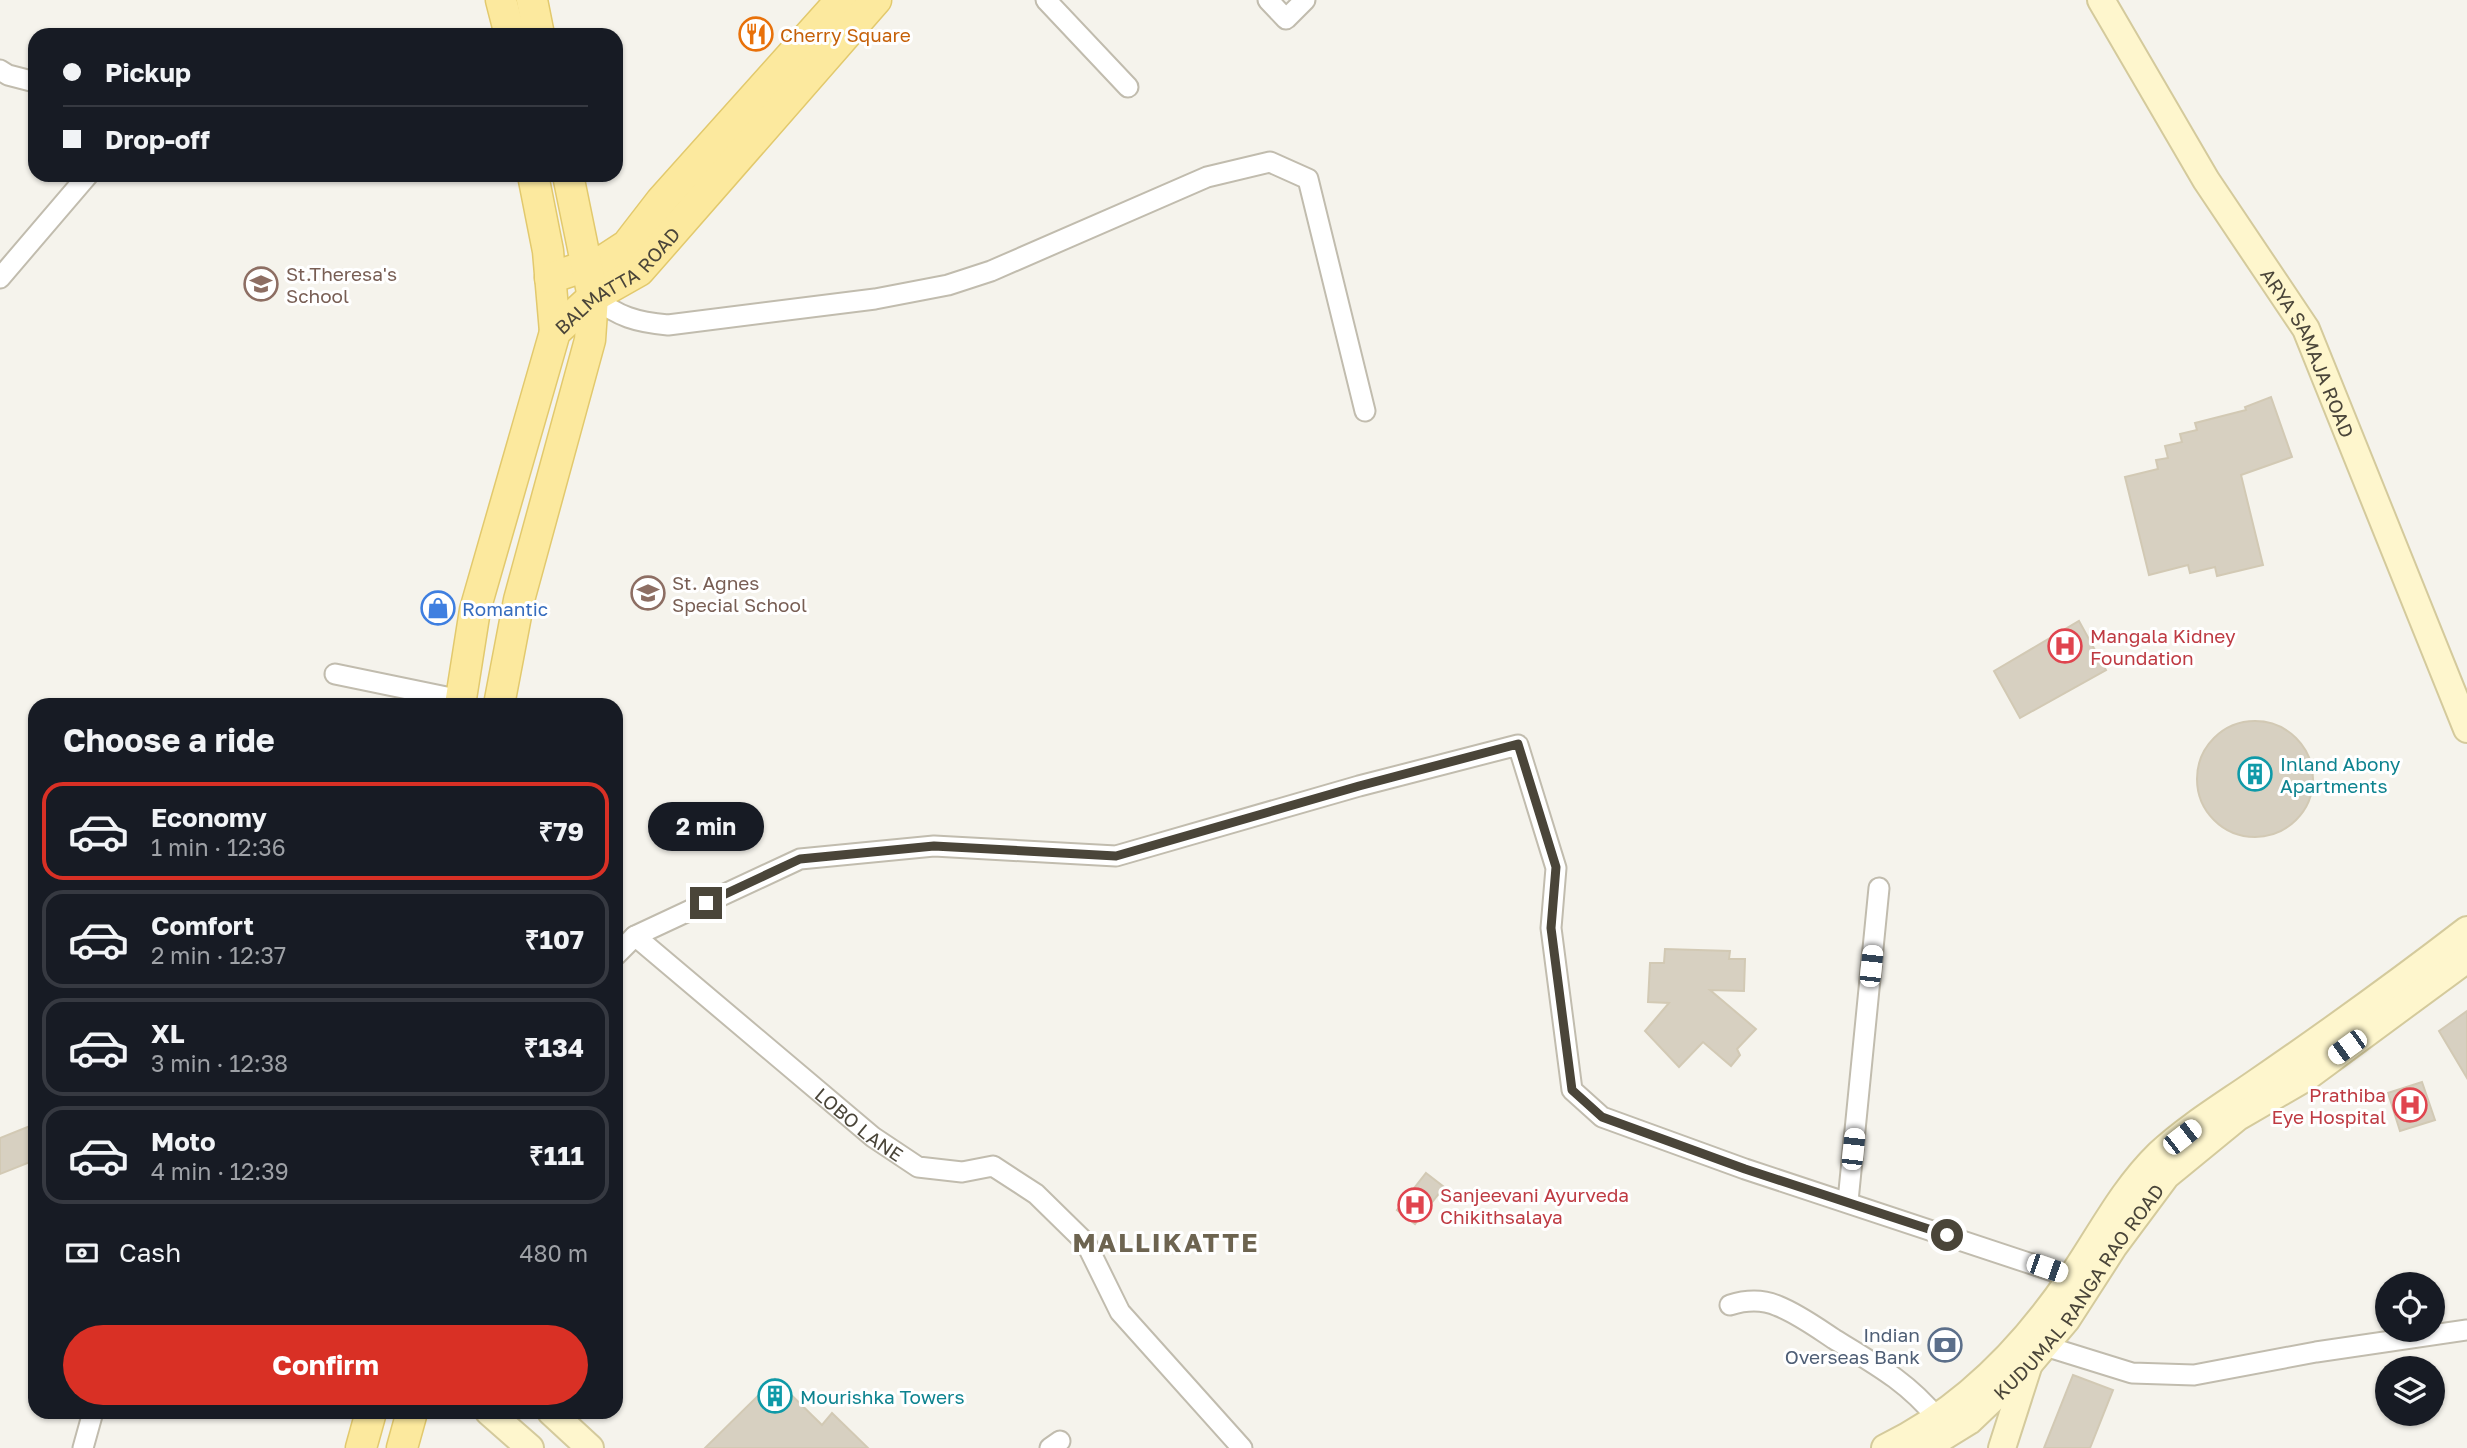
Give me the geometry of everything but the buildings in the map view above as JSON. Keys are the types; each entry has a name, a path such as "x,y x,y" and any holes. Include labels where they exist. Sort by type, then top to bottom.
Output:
{"main road":[{"path":"501,0 508,28"},
{"path":"532,0 538,28"},
{"name":"BALMATTA ROAD","path":"550,278 604,260 627,245 661,201 841,0"},
{"name":"BALMATTA ROAD","path":"461,698 475,610 555,332 593,297 639,271 876,0"},
{"name":"ARYA SAMAJA ROAD","path":"2101,0 2206,180 2306,329 2467,729"},
{"path":"534,182 548,251 555,332"},
{"path":"500,698 519,600 590,340 593,297 569,182"},
{"path":"2002,1448 2029,1347 2045,1314 2132,1184 2161,1153 2222,1105 2369,1006 2467,930"},
{"name":"KUDUMAL RANGA RAO ROAD","path":"1925,1448 1969,1421 2029,1347 2067,1319 2114,1246 2166,1176 2238,1117 2307,1077 2467,959"},
{"path":"1885,1448 1913,1434 1956,1405 2029,1347"},
{"path":"361,1448 369,1419"},
{"path":"402,1448 410,1419"},
{"path":"497,1419 530,1448"},
{"path":"559,1419 590,1448"}],"street":[{"path":"1046,0 1128,87"},
{"path":"1268,0 1286,19 1305,0"},
{"path":"0,70 28,80"},
{"path":"593,297 612,312 637,322 668,325 875,299 936,288 991,271 1207,177 1270,162 1308,179 1365,411"},
{"path":"0,278 82,182"},
{"path":"335,674 438,698"},
{"path":"623,948 635,936 800,859 934,846 1116,856 1359,786 1518,744 1556,867 1551,928 1572,1090 1602,1117 1745,1169 2071,1277"},
{"path":"1848,1201 1879,888"},
{"name":"LOBO LANE","path":"635,936 873,1137 918,1167 962,1172 993,1166 1036,1194 1086,1243 1119,1312 1242,1448"},
{"path":"1730,1304 1759,1301 1777,1305 1803,1318 1899,1380 1918,1395 1937,1418"},
{"path":"2029,1347 2132,1373 2194,1375 2316,1352 2467,1330"},
{"path":"83,1448 91,1419"}],"place":[{"name":"Cherry Square","path":"756,34"},
{"name":"St.Theresa's School","path":"261,284"},
{"name":"St. Agnes Special School","path":"648,593"},
{"name":"Romantic","path":"438,608"},
{"name":"Mangala Kidney Foundation","path":"2065,646"},
{"name":"Inland Abony Apartments","path":"2255,774"},
{"name":"Prathiba Eye Hospital","path":"2410,1105"},
{"name":"Sanjeevani Ayurveda Chikithsalaya","path":"1415,1205"},
{"name":"Indian Overseas Bank","path":"1945,1345"},
{"name":"Mourishka Towers","path":"775,1396"}],"district":[{"name":"MALLIKATTE","path":"1166,1242"}],"route":[{"path":"706,903 800,859 934,846 1116,856 1359,786 1518,744 1556,867 1551,928 1572,1090 1602,1117 1745,1169 1947,1235"}]}
